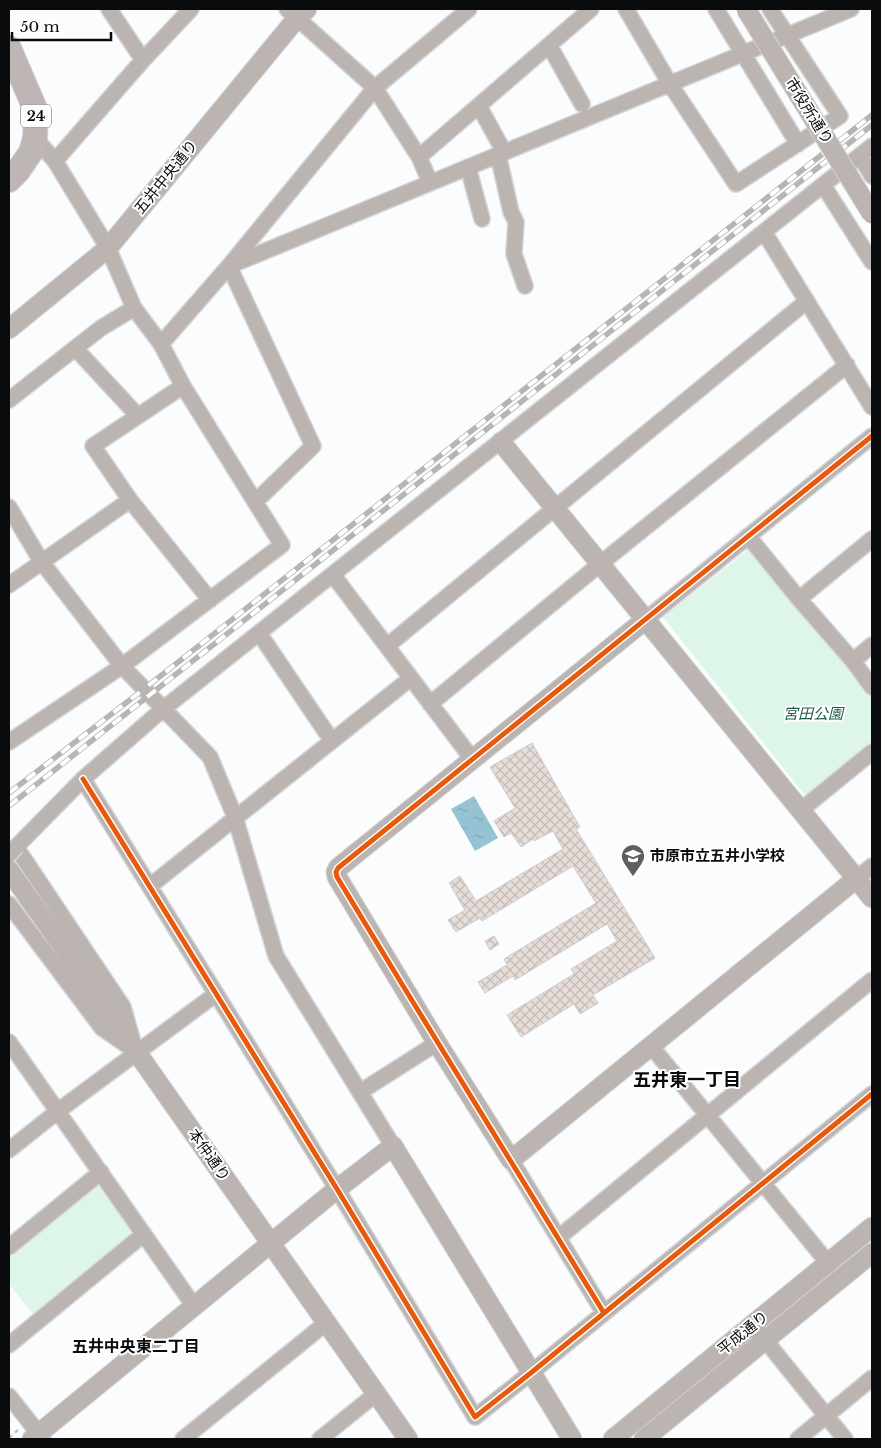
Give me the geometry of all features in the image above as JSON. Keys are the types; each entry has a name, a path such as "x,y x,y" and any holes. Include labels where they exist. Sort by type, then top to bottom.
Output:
{"main road":[{"name":"24","path":"9,48 36,111 35,138 31,152 18,171 9,180"}],"street":[{"path":"109,9 143,60"},
{"path":"55,161 143,60 191,9"},
{"path":"161,344 229,266 375,88 469,9"},
{"path":"419,157 591,9"},
{"path":"626,9 670,84 736,184 840,116 770,9"},
{"path":"716,9 798,144"},
{"name":"市役所通り","path":"746,9 872,214"},
{"path":"229,266 670,84 742,52 788,36 851,9"},
{"path":"297,12 375,88 419,157 430,182"},
{"name":"五井中央通り","path":"9,329 108,248 297,12"},
{"path":"549,45 582,104"},
{"path":"479,106 501,153 511,212 516,222 514,254 525,286"},
{"path":"9,742 122,666 282,545 183,386 161,344 134,308 108,248 55,161 35,138"},
{"path":"136,1052 123,1007 13,851 83,779 163,709 872,146"},
{"path":"860,156 872,176"},
{"path":"468,167 482,219"},
{"path":"823,185 872,262"},
{"path":"764,232 872,407"},
{"path":"229,266 313,446 255,502"},
{"path":"387,646 806,301"},
{"path":"9,400 101,328 134,308"},
{"path":"75,348 138,416"},
{"path":"430,704 846,365"},
{"path":"183,386 93,446 130,500 210,600"},
{"path":"604,1313 437,1043 337,877 336,872 338,868 872,436"},
{"path":"501,442 872,898"},
{"path":"9,585 130,500"},
{"path":"9,507 41,561 122,666 210,757 236,817 276,956 572,1439"},
{"path":"748,536 799,600 853,660 872,687"},
{"path":"799,600 872,540"},
{"path":"333,574 473,760"},
{"path":"259,633 332,741"},
{"path":"853,660 872,645"},
{"path":"150,886 411,678"},
{"path":"800,810 872,752"},
{"path":"83,779 337,1189 475,1417 872,1094"},
{"path":"511,1160 872,866"},
{"name":"本仲通り","path":"9,870 408,1439"},
{"path":"9,904 102,1028 136,1052"},
{"path":"558,1238 872,980"},
{"path":"9,1150 136,1052 216,994"},
{"path":"9,1042 194,1306"},
{"path":"360,1092 437,1043"},
{"path":"651,1046 828,1263"},
{"path":"9,1396 38,1437 194,1306 337,1189 393,1146"},
{"path":"9,1246 101,1172"},
{"name":"平成通り","path":"613,1439 872,1227"},
{"path":"9,1345 144,1234"},
{"name":"平成通り","path":"644,1439 872,1253"},
{"path":"183,1439 326,1323"},
{"path":"753,1325 845,1439"},
{"path":"798,1439 872,1378"},
{"path":"320,1439 377,1393"}],"green space":[{"name":"宮田公園","path":"752,547 872,697 872,743 810,794 804,794 663,617"},
{"path":"99,1182 135,1232 35,1317 9,1284 9,1256"}],"water":[{"path":"474,796 498,838 475,851 451,809"}],"building":[{"path":"532,743 580,827 576,829 655,958 593,995 598,1003 580,1014 574,1004 521,1037 507,1015 574,974 571,969 617,941 607,924 515,980 513,976 485,993 478,982 507,965 504,959 596,903 573,866 482,921 480,918 456,932 448,920 465,910 449,883 460,876 476,901 563,849 553,831 534,841 533,839 521,847 511,833 504,837 494,821 515,808 490,767"},
{"path":"494,936 499,944 490,950 485,941"}],"railway":[{"path":"9,793 144,689 872,115"},
{"path":"9,806 872,125"}],"cycle path":[{"path":"604,1313 370,932 337,877 336,872 338,868 872,436"},
{"path":"83,779 337,1189 475,1417 872,1094"}],"place":[{"name":"市原市立五井小学校","path":"633,877"}],"district":[{"name":"五井東一丁目","path":"687,1080"},
{"name":"五井中央東二丁目","path":"136,1346"}]}
